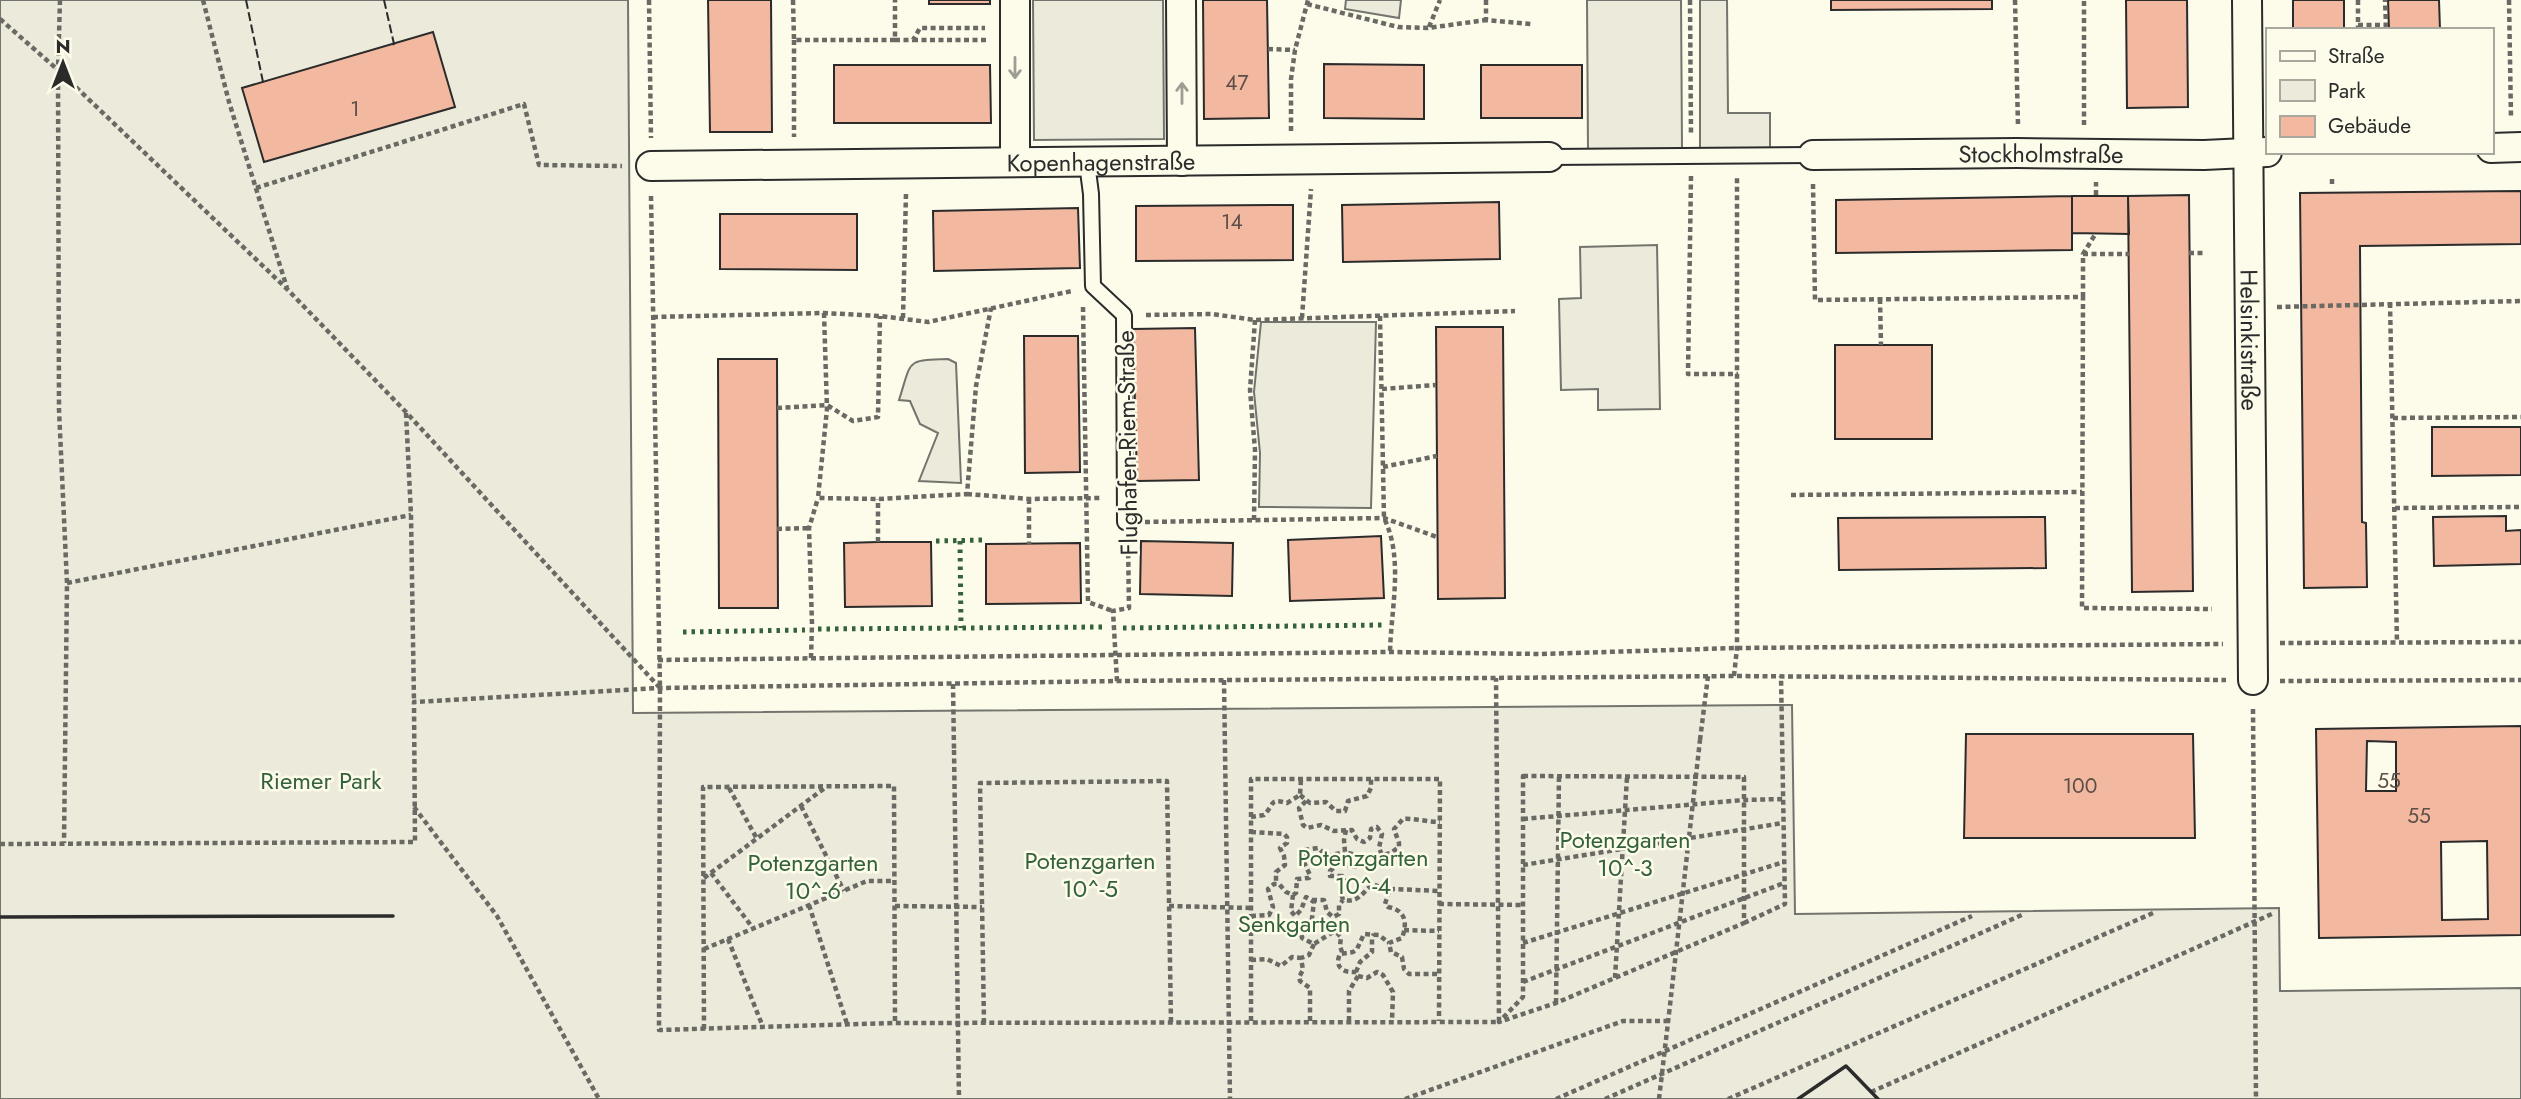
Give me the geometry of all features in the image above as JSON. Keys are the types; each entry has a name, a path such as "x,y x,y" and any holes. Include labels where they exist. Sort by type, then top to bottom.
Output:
{"street":[{"path":"1015,0 1015,162"},
{"path":"1181,0 1182,161"},
{"name":"Helsinkistraße","path":"2247,0 2257,152 2250,307 2253,680"},
{"name":"Stockholmstraße","path":"1813,155 2204,155 2257,152"},
{"name":"Kopenhagenstraße","path":"651,166 1549,157"}],"lane":[{"path":"1549,157 1813,155"},
{"path":"1087,163 1091,194 1088,287"},
{"name":"Flughafen-Riem-Straße","path":"1088,287 1124,315 1125,522"}],"path":[{"path":"60,0 59,410 67,583 64,843"},
{"path":"203,0 229,102 287,289"},
{"path":"649,0 660,688 659,1030 895,1023 1499,1022 1556,1003 1785,904 1781,676"},
{"path":"793,0 794,119"},
{"path":"895,0 895,40"},
{"path":"1428,28 1440,0"},
{"path":"1486,0 1486,20"},
{"path":"1690,0 1691,156"},
{"path":"2015,0 2017,153"},
{"path":"2084,0 2084,154"},
{"path":"2358,0 2358,27 2386,25 2385,0"},
{"path":"2508,147 2509,0"},
{"path":"1292,160 1291,79 1295,50 1308,2 1398,27 1428,28 1486,20 1531,24"},
{"path":"0,19 58,70 287,289 405,411 660,688"},
{"path":"913,40 920,28 1015,28"},
{"path":"794,40 980,40"},
{"path":"1268,49 1295,50"},
{"path":"256,188 524,104 539,165 651,166"},
{"path":"1734,676 1737,648 1736,155"},
{"path":"903,318 906,163"},
{"path":"1302,318 1311,190"},
{"path":"1813,190 1815,300 2083,297"},
{"path":"1691,191 1688,374 1738,374"},
{"path":"2096,233 2083,254 2082,608 2212,609"},
{"path":"2189,253 2206,253"},
{"path":"2083,254 2129,254"},
{"path":"653,317 824,313 928,322 1088,287 1088,602 1113,611 1117,681"},
{"path":"1880,299 1881,345"},
{"path":"2250,307 2521,301"},
{"path":"2390,303 2397,643"},
{"path":"967,494 976,386 991,308"},
{"path":"1124,315 1212,314 1255,320 1515,311"},
{"path":"811,658 809,528 818,498 827,405 824,313"},
{"path":"777,408 827,405 853,421 877,417 880,316"},
{"path":"1380,316 1384,518 1391,532 1396,578 1390,652"},
{"path":"1254,520 1255,450 1250,390 1255,320"},
{"path":"1382,389 1436,384"},
{"path":"0,844 415,842 411,515 405,411"},
{"path":"2393,418 2521,417"},
{"path":"1383,467 1437,456"},
{"path":"1791,495 2082,492"},
{"path":"818,498 878,499 967,494 1029,499 1125,497"},
{"path":"877,542 878,499"},
{"path":"1029,499 1029,544"},
{"path":"2395,508 2521,508"},
{"path":"67,583 411,515"},
{"path":"1125,522 1384,518 1437,537"},
{"name":"Flughafen-Riem-Straße","path":"1113,611 1129,608 1130,557 1125,522"},
{"path":"777,528 809,528"},
{"path":"658,660 1390,652 1540,654 1737,648 2521,642"},
{"path":"414,702 660,688 1117,681 1708,676 2210,680"},
{"path":"1659,1099 1708,676"},
{"path":"1496,678 1499,1022"},
{"path":"1224,680 1230,1099"},
{"path":"2253,680 2256,1099"},
{"path":"2310,681 2521,680"},
{"path":"953,684 959,1099"},
{"path":"1499,1022 1523,997 1523,776 1744,777 1744,923"},
{"path":"1556,1003 1559,776"},
{"path":"1615,978 1627,777"},
{"path":"1251,1021 1251,779 1440,779 1439,1021"},
{"path":"1251,817 1264,815 1273,801 1292,802 1300,795 1301,779"},
{"path":"1300,795 1314,804 1326,802 1336,811 1345,811 1348,801 1367,796 1371,779"},
{"path":"984,1023 980,783 1167,781 1171,1022"},
{"path":"704,878 828,786"},
{"path":"704,1029 703,787 894,786 895,1023"},
{"path":"729,787 757,839"},
{"path":"1523,819 1783,799"},
{"path":"1306,801 1300,808 1303,825 1307,828 1321,825 1334,831 1352,830 1357,839 1364,842 1370,838 1371,829 1377,827 1382,834 1379,853 1386,855 1399,847 1394,829 1403,819 1440,822"},
{"path":"414,806 497,916 599,1099"},
{"path":"801,806 844,891"},
{"path":"1523,865 1783,823"},
{"path":"1345,852 1346,830"},
{"path":"1251,832 1284,834 1287,837 1287,843 1280,848 1284,865 1276,872 1276,884"},
{"path":"1318,848 1327,856 1345,852 1360,856 1362,860 1359,867 1338,864 1330,871 1331,876 1342,877 1345,881 1341,893 1343,900 1339,905 1339,914 1333,916 1327,912 1324,900 1306,897 1301,910 1295,915 1292,911 1297,878 1310,876 1302,858 1305,850 1318,848"},
{"path":"1523,943 1784,862"},
{"path":"711,873 753,929"},
{"path":"704,949 867,881 894,881"},
{"path":"1523,982 1784,883"},
{"path":"1276,884 1293,895"},
{"path":"1251,916 1264,916 1272,911 1268,889 1276,884"},
{"path":"1343,900 1351,901 1361,897 1373,884 1389,891 1439,891"},
{"path":"1389,891 1385,904 1401,911 1404,930 1402,938 1389,943"},
{"path":"1312,900 1314,906 1311,926 1301,935 1304,940 1314,944"},
{"path":"1439,904 1523,905"},
{"path":"809,905 847,1025"},
{"path":"895,906 982,907"},
{"path":"1169,906 1251,908"},
{"path":"1728,1099 2153,913"},
{"path":"1605,1099 2024,914"},
{"path":"1871,1092 2274,914"},
{"path":"1556,1099 1972,915"},
{"path":"1404,930 1439,931"},
{"path":"1251,960 1267,959 1281,967 1292,957 1301,958 1309,954 1314,944 1333,932 1341,937 1339,946 1342,952"},
{"path":"1342,952 1353,952 1364,934 1374,934 1389,943 1391,952 1402,957 1404,969 1409,974 1439,974"},
{"path":"1349,1021 1349,991 1360,962 1372,952 1371,938 1374,934"},
{"path":"728,939 763,1027"},
{"path":"1342,952 1338,958 1339,969 1367,978 1377,972 1383,975 1393,992 1392,1021"},
{"path":"1301,958 1303,970 1299,977 1300,981 1310,988 1310,1021"},
{"path":"1405,1099 1623,1021 1668,1017"}],"green space":[{"name":"Riemer Park","path":"0,0 628,0 633,713 1792,705 1795,914 2279,908 2280,991 2521,988 2521,1099 0,1099"},
{"path":"1033,0 1163,0 1164,139 1034,140"},
{"path":"1346,0 1401,0 1399,18 1345,9"},
{"path":"1587,0 1681,0 1682,149 1588,150"},
{"path":"1700,0 1727,0 1728,113 1770,113 1770,149 1700,150"},
{"path":"1657,245 1660,409 1598,410 1598,389 1561,390 1559,299 1581,298 1580,247"},
{"path":"1261,322 1376,322 1371,508 1259,507 1260,453 1254,392"},
{"path":"948,359 956,363 961,483 919,481 938,433 920,424 910,401 899,400 912,365 924,360"}],"building":[{"path":"708,0 771,0 772,132 710,132"},
{"path":"929,0 990,0 990,4 929,4"},
{"path":"1203,0 1267,0 1269,118 1204,119"},
{"path":"1831,0 1992,0 1992,9 1831,10"},
{"path":"2126,0 2187,0 2188,107 2127,108"},
{"path":"2293,0 2344,0 2344,28 2293,28"},
{"path":"2388,0 2439,0 2440,28 2389,28"},
{"path":"433,32 455,107 264,162 242,88"},
{"path":"1324,64 1424,65 1424,119 1324,118"},
{"path":"834,65 990,65 991,123 834,123"},
{"path":"1481,65 1582,65 1582,118 1481,118"},
{"path":"2521,191 2521,244 2360,246 2362,522 2366,523 2367,587 2304,588 2300,193"},
{"path":"2189,195 2193,591 2132,592 2128,196"},
{"path":"2072,196 2072,250 1836,253 1836,200"},
{"path":"2072,196 2128,196 2129,234 2072,233"},
{"path":"1499,202 1500,259 1343,262 1342,205"},
{"path":"1293,205 1293,260 1136,261 1136,206"},
{"path":"1078,208 1080,268 934,271 933,211"},
{"path":"720,214 857,214 857,270 720,269"},
{"path":"1436,327 1503,327 1505,598 1438,599"},
{"path":"1195,328 1199,480 1137,481 1133,329"},
{"path":"1024,336 1078,336 1080,472 1025,473"},
{"path":"1835,345 1932,345 1932,439 1835,439"},
{"path":"718,359 777,359 778,608 719,608"},
{"path":"2432,427 2521,427 2521,475 2432,476"},
{"path":"2506,516 2506,531 2521,530 2521,564 2434,566 2433,517"},
{"path":"2045,517 2046,568 1839,570 1838,518"},
{"path":"1381,536 1384,598 1290,601 1288,540"},
{"path":"1141,541 1233,543 1232,596 1140,594"},
{"path":"931,542 932,606 845,607 844,543"},
{"path":"1080,543 1081,603 986,604 986,544"},
{"path":"2521,726 2521,935 2319,938 2316,729","holes":["2367,741 2396,742 2396,791 2366,791","2487,841 2488,919 2442,920 2441,842"]},
{"path":"1966,734 2193,734 2195,838 1964,838"}],"hedge":[{"path":"936,541 984,540"},
{"path":"960,541 961,628"},
{"path":"1123,628 1382,625"},
{"path":"818,629 1102,627"},
{"path":"683,632 805,630"}],"fence":[{"path":"246,0 263,82 267,81"},
{"path":"384,0 394,44 391,45"}],"wall":[{"path":"0,917 393,916"},
{"path":"1798,1099 1846,1066 1878,1099"}],"park label":[{"name":"Potenzgarten 10^-3","path":"1625,853"},
{"name":"Potenzgarten 10^-4","path":"1363,871"},
{"name":"Potenzgarten 10^-5","path":"1090,874"},
{"name":"Potenzgarten 10^-6","path":"813,876"},
{"name":"Senkgarten","path":"1294,923"}]}
